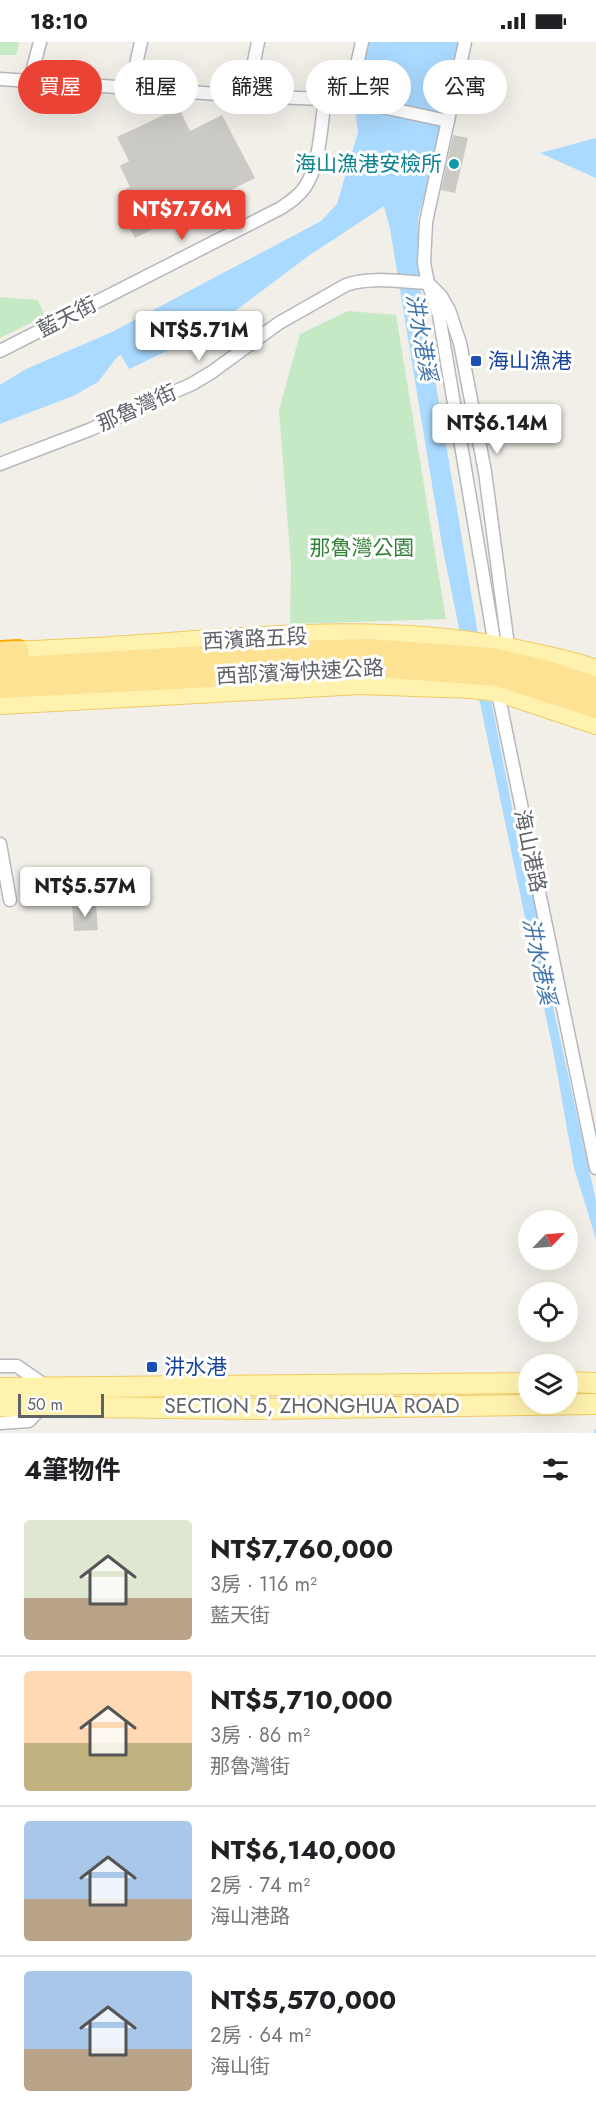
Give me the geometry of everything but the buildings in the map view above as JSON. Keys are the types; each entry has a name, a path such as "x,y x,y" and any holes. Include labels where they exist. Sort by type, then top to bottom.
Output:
{"highway":[{"name":"西部濱海快速公路","path":"0,669 287,652 368,650 500,663 544,671 596,688"},
{"name":"西部濱海快速公路","path":"0,687 213,676 297,669 500,663 596,707"}],"main road":[{"name":"西濱路五段","path":"6,652 284,635 381,634 451,638 500,663"},
{"path":"0,704 360,684 472,688 500,663 533,653 596,670"},
{"path":"500,663 596,724"},
{"name":"SECTION 5, ZHONGHUA ROAD","path":"45,1397 518,1383"},
{"path":"0,1388 45,1397"},
{"path":"0,1406 45,1397"},
{"name":"SECTION 5, ZHONGHUA ROAD","path":"45,1397 261,1409 588,1404"}],"street":[{"path":"35,60 40,42"},
{"path":"137,60 141,42"},
{"path":"254,60 258,42"},
{"path":"358,60 362,42"},
{"name":"海山港路","path":"465,42 426,222 424,263 439,315 500,663 596,1168"},
{"path":"0,78 18,80"},
{"path":"411,113 448,121"},
{"name":"藍天街","path":"0,351 281,208 296,198 306,186 315,160 323,114"},
{"name":"那魯灣街","path":"0,464 89,429 192,384 279,323 355,281 428,283"},
{"name":"海山港路","path":"428,283 441,296 449,310 460,343 486,480 500,663"},
{"path":"468,481 486,480"},
{"path":"0,844 10,900"},
{"path":"0,1366 17,1366 45,1397 29,1421 0,1423"}],"green space":[{"path":"0,42 19,42 16,55 0,55"},
{"path":"0,297 38,300 45,316 0,338"},
{"name":"那魯灣公園","path":"348,311 396,315 446,619 290,624 291,565 279,410 300,334"}],"water":[{"name":"汫水港溪","path":"362,42 465,42 461,60 423,60 423,114 448,114 418,218 418,260 422,302 478,634 513,812 532,891 554,1011 596,1201 596,1239 574,1168 554,1055 480,703 459,628 442,545 390,229 384,206 307,257 198,336 129,369 121,355 98,382 73,396 0,424 0,385 24,370 112,332 321,221 337,204 358,132 356,114 411,114 411,60 358,60"},
{"path":"596,138 596,178 540,153"}],"place":[{"name":"海山漁港安檢所","path":"454,164"},
{"name":"海山漁港","path":"476,361"},
{"name":"汫水港","path":"152,1367"}]}
